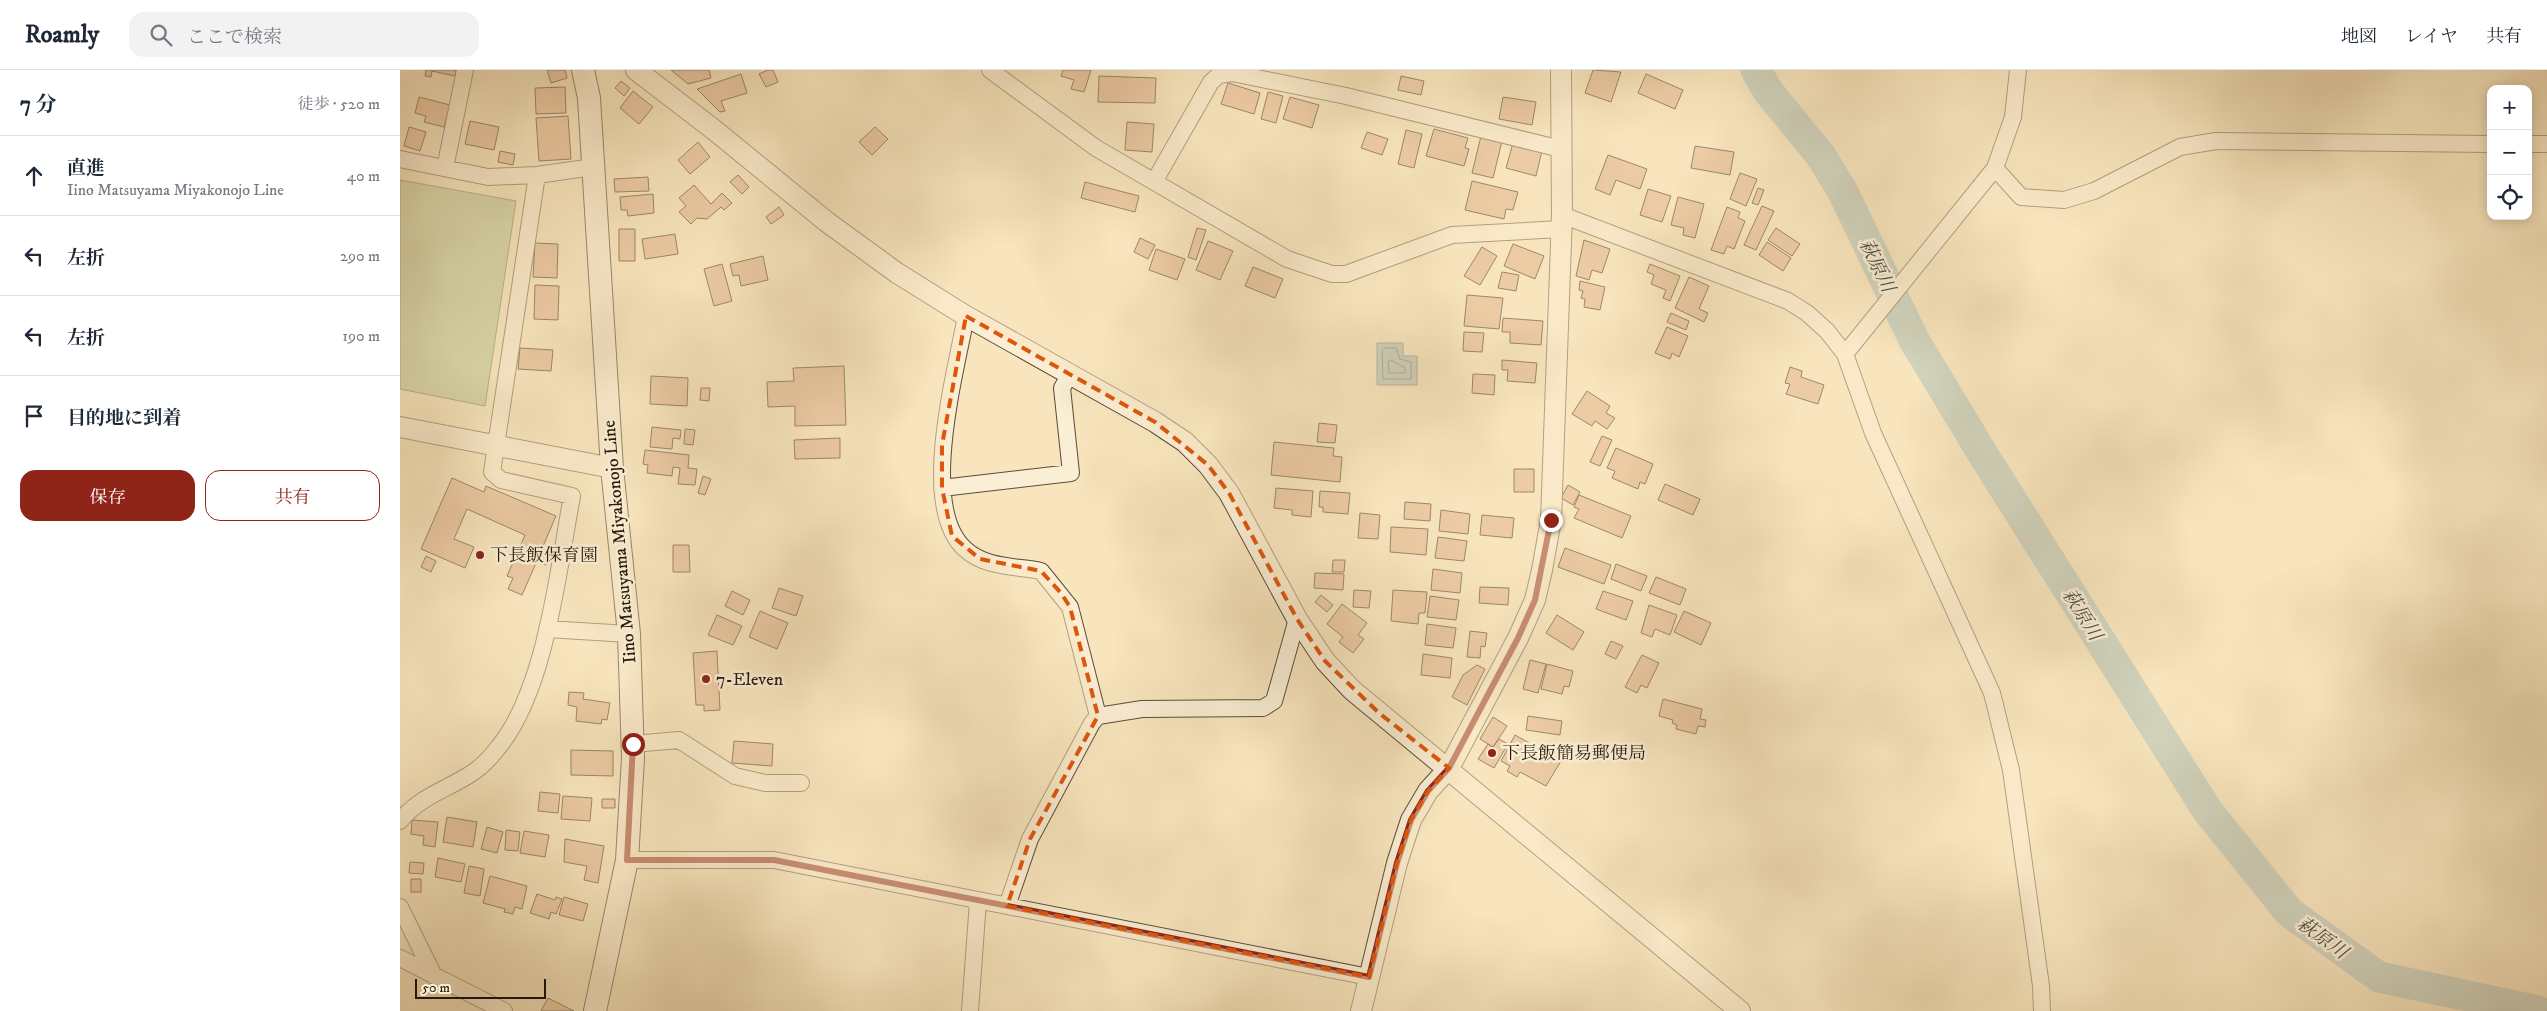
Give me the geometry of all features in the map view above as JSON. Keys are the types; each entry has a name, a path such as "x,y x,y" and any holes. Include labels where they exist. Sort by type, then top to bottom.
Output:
{"main road":[{"name":"Iino Matsuyama Miyakonojo Line","path":"583,70 589,98 612,468 629,634 633,744 627,860 595,1011"}],"street":[{"path":"445,168 465,70"},
{"path":"636,70 713,128 827,222 897,273 966,316 1155,422 1185,442 1208,464 1229,493 1297,619 1325,661 1352,690 1449,768 1740,1011"},
{"path":"990,70 1096,148 1287,259 1332,274 1346,274 1452,235 1562,222 1788,301 1807,313 1827,331 1845,354 1873,433 1992,693 2011,770 2041,986 2042,1011"},
{"path":"1361,1011 1397,863 1411,820 1428,791 1449,768 1518,638 1535,600 1542,570 1551,520 1562,222 1561,70"},
{"path":"1845,354 1991,173 2013,117 2018,70"},
{"path":"1154,182 1211,82 1219,75 1232,73 1346,96 1562,149"},
{"path":"1991,173 2021,197 2064,200 2094,191 2180,147 2216,141 2487,144"},
{"path":"2532,144 2547,144"},
{"path":"400,159 488,176 537,175 593,167"},
{"path":"400,821 410,808 471,774 497,749 529,692 546,629 572,496 501,480 492,472 537,175"},
{"path":"966,316 942,445 942,488 945,511 952,536 966,550 980,559 998,565 1041,571 1061,593 1070,607 1098,716"},
{"path":"942,488 1071,473 1062,388 1070,374"},
{"path":"400,427 612,468"},
{"path":"1007,906 1030,839 1092,723 1098,716 1142,709 1263,708 1274,701 1297,619"},
{"path":"546,629 629,634"},
{"path":"633,744 679,740 735,776 764,783 801,783"},
{"path":"627,860 774,860 1369,977"},
{"path":"970,1011 978,901"},
{"path":"400,907 434,976"},
{"path":"400,958 504,1011"}],"highlighted area":[{"path":"966,316 1155,422 1208,465 1229,493 1297,619 1325,661 1379,713 1449,768 1428,791 1411,820 1397,863 1369,977 1007,906 1030,839 1098,716 1070,607 1061,593 1041,571 980,559 952,536 942,488 942,445"}],"green space":[{"path":"400,180 516,201 485,406 400,389"}],"water":[{"path":"1377,343 1403,343 1403,356 1417,356 1417,385 1377,385"}],"building":[{"path":"426,70 456,70 455,76 432,71 431,77 425,76"},
{"path":"547,70 565,70 567,78 551,83"},
{"path":"671,70 709,70 711,78 688,84"},
{"path":"773,70 778,82 766,87 759,74"},
{"path":"1063,70 1091,70 1084,92 1071,89 1074,80 1061,76"},
{"path":"1593,70 1621,72 1611,102 1585,93"},
{"path":"741,74 747,93 721,101 725,111 720,112 697,89"},
{"path":"1646,74 1683,90 1675,109 1638,93"},
{"path":"1099,76 1156,78 1155,103 1098,102"},
{"path":"1401,76 1424,81 1421,95 1398,90"},
{"path":"621,81 630,88 624,96 615,88"},
{"path":"1228,83 1260,93 1254,114 1221,104"},
{"path":"565,87 566,113 536,114 535,88"},
{"path":"633,91 653,107 639,124 620,108"},
{"path":"1268,92 1283,96 1276,123 1261,119"},
{"path":"419,97 450,105 444,127 424,122 426,116 415,113"},
{"path":"1290,97 1319,105 1312,128 1283,119"},
{"path":"1503,97 1536,102 1532,125 1499,119"},
{"path":"568,116 571,159 539,161 536,118"},
{"path":"470,121 499,127 494,150 465,144"},
{"path":"1127,122 1154,124 1152,152 1125,150"},
{"path":"409,127 426,132 420,151 404,146"},
{"path":"875,127 888,139 872,155 859,142"},
{"path":"1434,129 1468,138 1465,148 1469,149 1464,166 1426,156"},
{"path":"1406,130 1422,134 1414,168 1398,164"},
{"path":"1367,132 1388,139 1382,155 1361,148"},
{"path":"1481,136 1502,141 1493,178 1472,173"},
{"path":"698,142 710,157 690,174 678,160"},
{"path":"1513,143 1542,151 1536,176 1506,168"},
{"path":"1695,146 1734,152 1730,175 1691,168"},
{"path":"500,151 515,154 513,165 498,162"},
{"path":"1608,155 1647,169 1640,189 1616,180 1610,195 1595,189"},
{"path":"1740,173 1757,179 1746,206 1730,199"},
{"path":"738,175 749,187 742,194 730,182"},
{"path":"648,177 649,191 615,192 614,179"},
{"path":"1472,181 1518,192 1513,210 1506,209 1504,219 1465,210"},
{"path":"1085,182 1139,196 1135,212 1081,198"},
{"path":"694,185 711,204 722,193 732,203 724,210 721,207 707,219 697,218 691,224 679,212 686,206 679,198"},
{"path":"1758,188 1764,190 1758,205 1752,203"},
{"path":"1648,189 1671,196 1662,222 1640,215"},
{"path":"653,194 654,213 628,216 627,210 621,210 620,197"},
{"path":"1678,197 1704,204 1695,238 1683,235 1684,228 1671,225"},
{"path":"1762,206 1774,211 1756,250 1744,245"},
{"path":"779,207 784,215 771,224 766,217"},
{"path":"1727,207 1740,212 1738,218 1745,221 1734,249 1727,246 1724,254 1711,250"},
{"path":"1197,228 1206,230 1196,260 1188,257"},
{"path":"1776,228 1800,244 1792,256 1768,240"},
{"path":"619,229 635,229 635,261 619,261"},
{"path":"675,234 678,254 645,259 642,239"},
{"path":"1140,238 1155,245 1148,259 1134,252"},
{"path":"1584,240 1610,249 1602,273 1592,270 1589,280 1576,276"},
{"path":"1208,241 1233,251 1220,280 1196,270"},
{"path":"1767,242 1791,258 1783,271 1759,255"},
{"path":"535,243 558,244 557,278 533,277"},
{"path":"1513,244 1544,256 1535,279 1504,266"},
{"path":"1482,247 1497,256 1480,285 1464,276"},
{"path":"1156,249 1185,259 1177,280 1149,270"},
{"path":"763,256 768,280 741,286 739,275 733,276 730,264"},
{"path":"722,264 732,301 714,306 704,269"},
{"path":"1650,264 1680,276 1670,301 1663,298 1666,290 1651,284 1654,275 1647,272"},
{"path":"1253,267 1283,279 1275,298 1245,286"},
{"path":"1502,272 1519,275 1516,291 1498,288"},
{"path":"1689,277 1709,286 1699,309 1708,313 1704,322 1675,308"},
{"path":"1580,281 1605,287 1600,310 1584,307 1585,299 1581,298 1583,291 1579,290"},
{"path":"535,285 559,286 558,320 534,319"},
{"path":"1467,295 1503,298 1499,329 1464,326"},
{"path":"1671,313 1689,321 1686,330 1667,322"},
{"path":"1503,318 1543,321 1541,345 1510,343 1510,332 1502,332"},
{"path":"1667,327 1688,336 1679,357 1672,353 1670,359 1655,353"},
{"path":"1464,332 1484,333 1482,352 1463,351"},
{"path":"520,348 553,350 551,371 518,369"},
{"path":"1502,360 1537,363 1535,383 1507,381 1508,370 1502,370"},
{"path":"844,366 846,425 795,426 795,406 768,407 767,382 794,381 793,368"},
{"path":"1790,367 1802,371 1801,377 1824,385 1818,404 1786,394 1790,384 1785,383"},
{"path":"1473,374 1495,375 1494,395 1472,393"},
{"path":"651,376 688,378 687,406 650,404"},
{"path":"701,388 710,388 709,401 700,400"},
{"path":"1587,391 1610,406 1606,413 1615,418 1607,429 1595,421 1592,426 1572,414"},
{"path":"1319,423 1337,425 1335,443 1317,442"},
{"path":"652,427 681,430 680,439 673,438 672,449 650,447"},
{"path":"685,429 695,430 693,445 684,444"},
{"path":"1602,436 1612,440 1600,466 1590,462"},
{"path":"840,438 840,458 795,459 794,440"},
{"path":"1274,442 1334,448 1333,456 1342,457 1340,482 1271,475"},
{"path":"1616,448 1653,464 1645,484 1640,482 1638,489 1612,478 1615,471 1607,468"},
{"path":"645,450 689,455 688,468 697,469 695,485 678,484 680,468 673,467 672,476 647,473 648,465 643,464"},
{"path":"1514,469 1534,469 1534,492 1514,492"},
{"path":"703,476 711,479 705,495 698,493"},
{"path":"452,478 484,492 486,486 556,516 540,553 550,557 546,565 537,561 522,595 508,589 513,578 507,576 525,535 467,509 454,539 474,547 465,568 421,549"},
{"path":"1665,484 1700,499 1693,515 1658,500"},
{"path":"1568,485 1580,492 1573,505 1561,498"},
{"path":"1276,488 1313,491 1311,517 1292,515 1292,510 1274,508"},
{"path":"1320,491 1350,493 1348,514 1323,512 1323,507 1319,507"},
{"path":"1579,495 1631,516 1622,538 1574,518 1579,509 1574,507"},
{"path":"1405,502 1431,504 1430,521 1404,519"},
{"path":"1441,510 1470,514 1468,534 1439,531"},
{"path":"1360,513 1380,515 1378,539 1358,538"},
{"path":"1482,515 1514,518 1512,538 1480,535"},
{"path":"1391,527 1428,529 1426,555 1390,552"},
{"path":"1438,537 1467,541 1464,561 1435,558"},
{"path":"673,545 689,545 690,572 673,572"},
{"path":"1565,548 1611,565 1604,584 1558,567"},
{"path":"426,556 436,561 431,572 421,567"},
{"path":"1333,560 1345,560 1344,572 1332,572"},
{"path":"1616,564 1647,576 1641,591 1611,579"},
{"path":"1433,569 1462,573 1460,593 1431,590"},
{"path":"1315,573 1344,574 1343,590 1314,588"},
{"path":"1656,577 1686,589 1680,605 1649,593"},
{"path":"1480,587 1509,588 1508,605 1479,603"},
{"path":"779,588 803,596 796,616 772,608"},
{"path":"1354,590 1371,591 1369,608 1353,607"},
{"path":"1393,590 1427,592 1425,613 1419,613 1418,624 1391,621"},
{"path":"732,591 750,600 743,615 725,606"},
{"path":"1603,591 1633,601 1626,620 1596,609"},
{"path":"1321,595 1333,605 1327,612 1315,602"},
{"path":"1430,596 1459,600 1456,620 1427,617"},
{"path":"1342,604 1367,623 1358,635 1364,639 1353,653 1339,642 1343,637 1327,624"},
{"path":"1649,605 1677,615 1670,635 1655,629 1652,637 1641,633"},
{"path":"760,611 788,623 777,649 749,637"},
{"path":"1684,611 1711,623 1701,645 1674,632"},
{"path":"717,615 742,626 733,645 708,635"},
{"path":"1557,615 1584,632 1573,650 1546,633"},
{"path":"1427,624 1456,628 1453,648 1425,645"},
{"path":"1470,631 1487,633 1485,647 1481,646 1480,658 1467,657"},
{"path":"1611,641 1623,646 1616,659 1605,654"},
{"name":"7-Eleven","path":"717,651 720,710 704,711 704,705 696,705 693,653"},
{"path":"1423,654 1452,658 1450,678 1421,675"},
{"path":"1642,655 1659,663 1647,688 1641,685 1637,693 1625,687"},
{"path":"1530,660 1546,664 1538,693 1523,689"},
{"path":"1547,664 1573,671 1569,687 1564,686 1562,694 1541,689"},
{"path":"1477,665 1485,669 1467,705 1452,697 1463,675"},
{"path":"569,692 584,693 583,699 610,703 607,720 602,719 601,724 576,721 577,707 568,705"},
{"path":"1663,699 1702,709 1700,719 1706,720 1705,727 1698,726 1696,734 1676,729 1677,725 1672,723 1673,720 1659,716"},
{"path":"1528,716 1562,721 1560,735 1526,730"},
{"path":"1493,717 1507,726 1493,747 1480,739"},
{"path":"1515,735 1561,761 1546,786 1520,772 1517,777 1507,771 1510,766 1501,761"},
{"name":"下長飯簡易郵便局","path":"1499,739 1508,744 1494,768 1478,759 1488,744 1493,747"},
{"path":"734,741 773,744 772,766 732,763"},
{"path":"571,750 613,751 613,776 571,775"},
{"path":"540,792 560,794 558,813 538,811"},
{"path":"563,796 592,798 590,821 561,819"},
{"path":"602,799 615,799 615,808 602,808"},
{"path":"447,817 477,822 473,847 443,842"},
{"path":"412,820 438,822 435,847 423,845 424,836 411,834"},
{"path":"487,827 503,832 497,853 481,849"},
{"path":"506,830 520,832 518,851 505,850"},
{"path":"524,831 549,835 545,857 520,853"},
{"path":"565,839 604,846 598,883 584,880 587,866 564,862"},
{"path":"438,858 465,864 461,882 435,877"},
{"path":"410,862 424,863 423,874 409,873"},
{"path":"469,866 484,869 480,896 464,893"},
{"path":"490,876 527,886 522,909 515,907 513,914 504,912 505,909 483,903"},
{"path":"411,879 421,879 421,892 411,892"},
{"path":"537,894 555,900 556,897 562,899 556,914 551,912 549,919 530,913"},
{"path":"564,897 588,904 583,921 559,915"},
{"path":"548,998 574,1011 541,1011"}],"waterway":[{"name":"萩原川","path":"1756,70 1768,91 1821,156 1843,192 1914,340 1984,456 2207,810 2289,912 2379,977 2538,1011"}],"place":[{"name":"下長飯保育園","path":"480,555"},
{"name":"7-Eleven","path":"706,679"},
{"name":"下長飯簡易郵便局","path":"1492,753"}],"route":[{"path":"633,744 627,860 730,858 774,860 1369,977 1397,863 1411,820 1428,791 1449,768 1518,638 1535,600 1551,520"}]}
